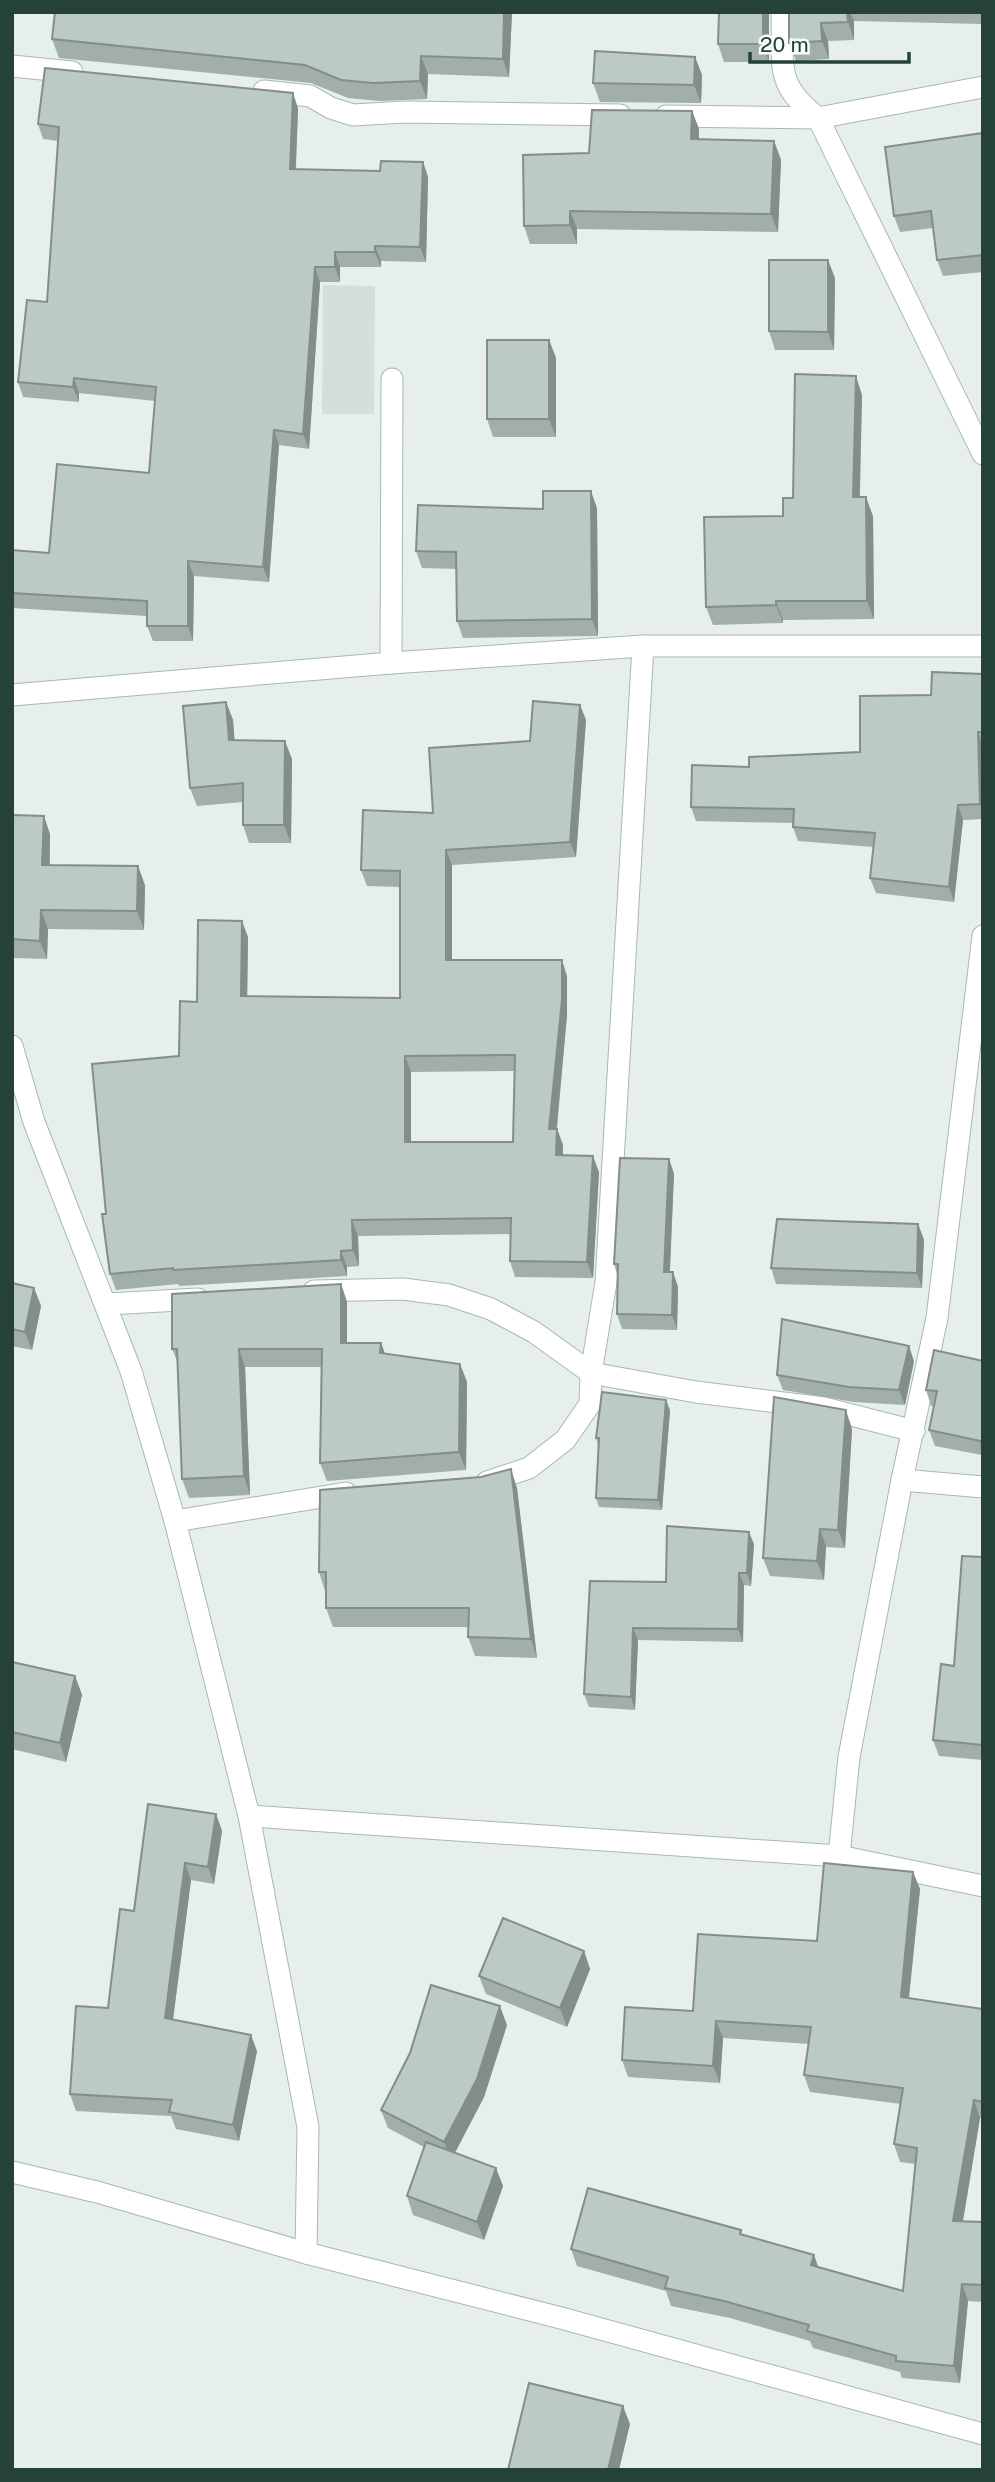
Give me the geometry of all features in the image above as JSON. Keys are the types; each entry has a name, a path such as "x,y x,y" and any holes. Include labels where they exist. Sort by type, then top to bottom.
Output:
{"street":[{"path":"782,12 784,82 799,103 818,118 983,454"},
{"path":"12,66 93,74"},
{"path":"243,89 310,96 331,108 354,115 405,112 818,118 983,87"},
{"path":"391,663 392,379"},
{"path":"460,1483 487,1482 529,1468 565,1440 590,1404 591,1373 606,1282 643,646"},
{"path":"12,695 391,663 643,646 983,646"},
{"path":"839,1856 849,1757 902,1480 937,1318 983,936"},
{"path":"12,1046 34,1122 108,1304 131,1371 175,1521 249,1816 308,2127 306,2253"},
{"path":"295,1293 403,1289 449,1294 491,1309 534,1332 591,1373 696,1392 824,1408 914,1431"},
{"path":"108,1304 215,1298"},
{"path":"902,1480 983,1487"},
{"path":"175,1521 330,1494 368,1491"},
{"path":"249,1816 839,1856 983,1886"},
{"path":"12,2172 97,2192 306,2253 561,2318 983,2434"}],"shaded area":[{"path":"323,285 375,286 374,414 322,414"}],"building":[{"path":"55,12 504,12 503,59 421,56 420,81 373,83 341,80 305,65 52,39"},
{"path":"719,12 763,12 763,44 718,44"},
{"path":"789,12 847,12 848,22 821,23 822,41 789,43"},
{"path":"595,51 695,57 694,85 593,83"},
{"path":"45,68 293,93 290,169 380,171 381,161 423,162 420,247 375,246 375,252 335,252 335,267 315,267 303,434 274,430 263,567 188,561 188,626 147,626 147,601 12,593 12,550 49,553 57,464 149,473 156,387 74,378 73,387 18,382 27,300 47,302 59,127 38,124"},
{"path":"592,110 692,111 691,139 774,141 771,214 570,211 570,225 524,226 523,155 589,153"},
{"path":"983,133 983,255 937,260 931,211 894,216 885,147"},
{"path":"769,260 828,260 828,332 769,331"},
{"path":"487,340 549,340 549,419 487,419"},
{"path":"795,374 856,376 853,497 866,497 867,601 776,601 776,605 706,607 704,517 783,516 783,498 793,498"},
{"path":"543,491 591,491 592,619 457,621 456,552 416,551 418,505 543,509"},
{"path":"932,672 983,674 983,732 978,732 980,804 958,805 949,887 870,878 875,833 793,827 794,809 691,807 692,765 749,767 749,757 860,752 860,696 931,695"},
{"path":"533,701 580,705 570,842 446,850 446,960 562,960 562,1000 549,1129 557,1129 556,1155 593,1156 587,1262 510,1261 511,1218 352,1220 353,1250 341,1251 341,1260 173,1268 110,1274 102,1214 106,1214 92,1064 179,1056 180,1001 197,1002 198,920 242,921 241,996 400,998 400,871 361,870 363,810 433,813 429,748 530,741","holes":["515,1055 513,1142 405,1142 405,1056"]},
{"path":"226,702 229,740 285,741 284,825 243,825 243,783 190,788 183,706"},
{"path":"12,815 44,816 42,865 138,866 137,911 41,910 40,941 12,939"},
{"path":"620,1158 669,1159 664,1272 673,1272 672,1315 617,1314 618,1264 614,1264"},
{"path":"777,1219 918,1224 917,1273 771,1268"},
{"path":"12,1283 34,1288 25,1332 12,1329"},
{"path":"341,1284 341,1343 381,1343 380,1353 460,1364 459,1452 320,1463 322,1349 239,1349 244,1476 182,1479 177,1349 172,1349 172,1294"},
{"path":"782,1319 909,1346 899,1390 849,1387 777,1375"},
{"path":"934,1350 983,1361 983,1460 981,1441 929,1430 937,1391 926,1390"},
{"path":"602,1392 666,1400 658,1500 596,1498 599,1438 596,1438"},
{"path":"774,1397 846,1410 838,1530 820,1529 817,1561 763,1558"},
{"path":"511,1469 531,1639 468,1637 469,1608 326,1608 326,1572 319,1572 320,1490 481,1477"},
{"path":"667,1526 749,1532 747,1573 739,1573 738,1629 633,1628 631,1697 584,1694 590,1581 666,1582"},
{"path":"962,1556 983,1557 983,1745 933,1740 941,1664 954,1666"},
{"path":"12,1662 75,1676 60,1743 12,1732"},
{"path":"148,1804 216,1814 208,1867 185,1863 165,2018 251,2035 233,2125 169,2112 172,2100 70,2094 76,2006 108,2008 120,1909 134,1911"},
{"path":"824,1863 913,1872 901,1997 983,2009 983,2102 974,2100 953,2221 983,2222 983,2285 962,2284 954,2366 896,2361 896,2356 807,2331 809,2325 665,2288 668,2277 571,2249 588,2188 741,2230 740,2234 814,2255 811,2265 903,2291 917,2148 894,2144 903,2088 804,2075 811,2027 716,2021 713,2066 622,2060 625,2007 693,2011 698,1934 817,1941"},
{"path":"503,1918 584,1951 560,2008 479,1976"},
{"path":"431,1985 500,2006 477,2079 444,2142 381,2110 410,2053"},
{"path":"426,2142 496,2168 477,2222 407,2196"},
{"path":"529,2383 623,2406 608,2470 508,2470"}]}
